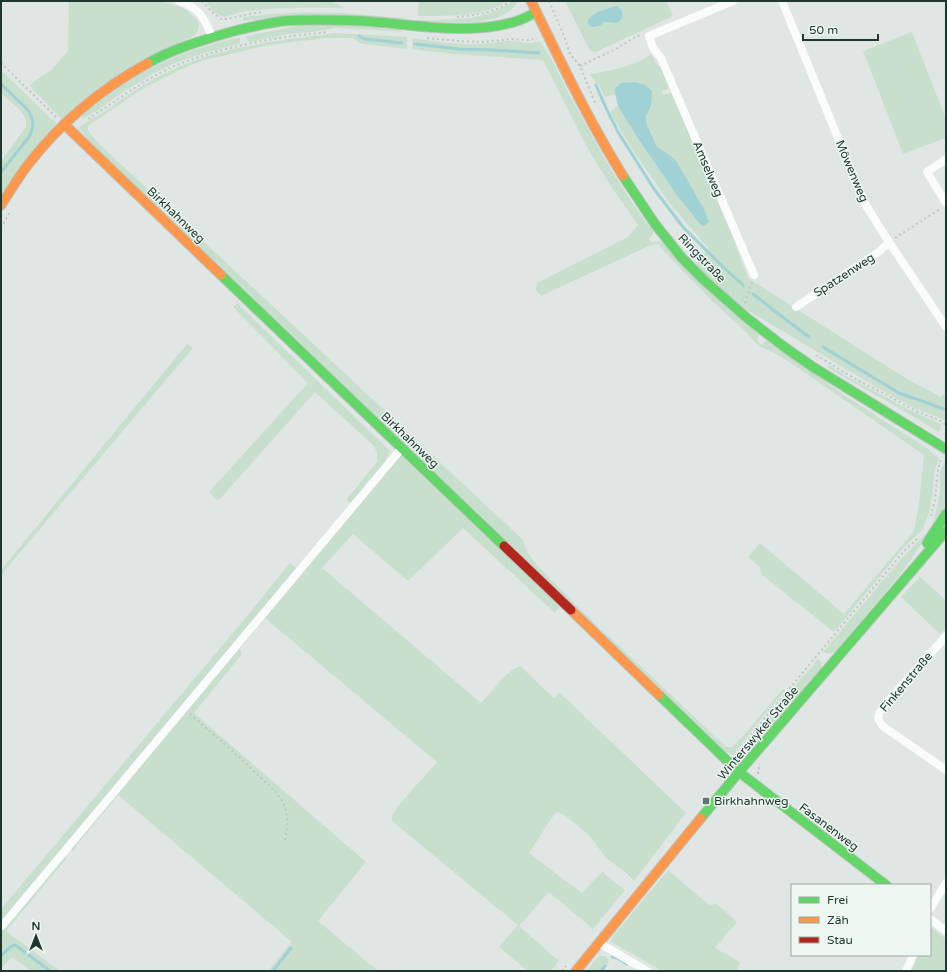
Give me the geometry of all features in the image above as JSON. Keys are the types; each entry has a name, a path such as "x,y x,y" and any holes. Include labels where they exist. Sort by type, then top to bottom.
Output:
{"street":[{"path":"179,1 188,4 199,12 212,37"},
{"name":"Ringstraße","path":"531,1 607,151 638,200 679,254 743,316 768,335 806,362 946,449"},
{"path":"649,36 733,1"},
{"name":"Möwenweg","path":"782,1 865,204 946,327"},
{"path":"1,205 26,167 64,124 102,92 133,72 186,46 212,37 257,25 283,22 322,20 431,27 473,28 489,27 518,21 536,12"},
{"name":"Amselweg","path":"649,36 653,48 661,58 754,275"},
{"name":"Birkhahnweg","path":"64,124 739,772"},
{"path":"943,206 927,172 946,159"},
{"name":"Spatzenweg","path":"796,306 880,251 889,242"},
{"path":"2,926 401,449"},
{"path":"896,589 905,573 946,514"},
{"name":"Winterswyker Straße","path":"576,971 739,772 946,531"},
{"name":"Finkenstraße","path":"946,636 884,706 878,716 884,727 946,770"},
{"name":"Fasanenweg","path":"739,772 885,884"},
{"path":"931,907 946,883"},
{"path":"931,920 946,931"},
{"path":"599,943 647,971"},
{"path":"906,971 913,956"}],"path":[{"path":"549,1 570,54 580,66 596,107"},
{"path":"83,122 149,79 185,62 245,45 330,31"},
{"path":"580,66 616,49 635,37 643,34 649,36"},
{"path":"426,38 467,42 506,39 536,39"},
{"path":"1,63 64,124"},
{"path":"889,242 943,206"},
{"path":"1,228 13,207"},
{"path":"744,304 754,275"},
{"path":"815,354 859,381 918,412 939,420 946,425"},
{"path":"930,521 941,460"},
{"path":"730,764 764,719 905,550 922,534"},
{"path":"184,709 249,766 279,795 286,815 287,830 285,841"}],"green space":[{"path":"69,1 163,2 185,9 197,20 199,23 199,28 196,34 163,50 62,120 30,86 51,70 68,51"},
{"path":"205,1 331,1 345,8 309,7 246,11 224,17 216,13"},
{"path":"419,1 506,1 498,6 477,13 429,16 418,15"},
{"path":"512,1 518,1 512,9 504,15 484,21 451,22 420,20 444,20 480,16 502,8"},
{"path":"565,1 666,1 673,16 596,52 590,51"},
{"path":"311,12 405,18 280,16 243,21 244,17"},
{"path":"345,25 399,30 402,32 337,28 289,34 250,42 247,40 246,36 296,26"},
{"path":"912,32 946,119 946,138 903,154 863,51"},
{"path":"334,33 407,37 407,49 363,44 353,38 325,38 269,45 205,60 186,67 142,89 88,126 88,130 95,140 523,540 527,552 537,565 584,613 726,747 732,747 745,734 783,689 785,691 733,755 727,752 90,142 79,128 144,84 185,64 221,52 289,39"},
{"path":"240,37 239,44 194,56 161,69 117,96 95,112 81,119 86,112 126,82 167,60 210,45"},
{"path":"413,38 464,44 484,44 500,41 531,43 540,41 551,58 570,96 610,168 633,204 653,231 653,234 649,239 651,242 657,241 664,243 759,335 757,341 762,345 766,340 806,369 888,424 930,450 929,451 939,458 934,473 932,499 929,513 922,530 904,547 834,632 762,575 760,567 748,557 760,543 844,614 914,531 919,504 924,455 794,365 775,353 761,347 712,301 658,244 651,245 541,296 536,290 537,283 628,237 638,225 610,185 588,149 543,60 454,54 412,49"},
{"path":"651,53 657,65 662,69 669,88 661,92 664,95 670,93 672,94 733,238 748,278 907,379 941,397 946,392 946,421 916,409 871,384 739,305 696,265 708,248 671,205 633,151 610,112 618,106 637,137 709,222 704,209 677,162 657,148 647,125 646,116 651,106 635,82 621,83 614,89 615,94 605,97 598,84 590,74 632,64 647,57"},
{"path":"1,70 57,123 39,143 1,195 1,161 26,127 26,120 21,111 1,93"},
{"path":"237,303 390,451 384,463 351,503 346,500 377,462 377,453 374,446 315,392 218,501 209,492 308,383 233,307"},
{"path":"187,344 193,348 1,575 1,570"},
{"path":"829,365 846,376 910,410 942,425 939,432 828,368"},
{"path":"401,455 559,606 558,609 555,613 463,528 408,581 353,534 322,568 481,703 503,678 512,670 520,666 554,698 560,693 686,813 634,881 606,858 588,834 564,815 557,812 551,819 529,853 582,893 602,872 625,890 593,929 549,892 519,926 559,961 551,971 528,971 499,947 518,925 392,821 392,816 398,806 437,762 265,618 240,649 242,654 194,713 366,862 318,921 378,971 268,971 292,942 118,795 72,852 72,846"},
{"path":"945,461 946,507 899,576 836,651 833,653 823,652 901,559 931,527 938,503 940,473"},
{"path":"290,563 298,569 1,923 1,909"},
{"path":"920,577 946,600 946,628 940,634 901,597"},
{"path":"818,659 821,662 822,669 786,711 751,746 749,742"},
{"path":"63,857 67,858 6,931 60,971 31,971 12,957 1,968 1,927"},
{"path":"668,870 709,905 717,904 737,922 715,948 740,962 737,971 662,971 611,942 614,935"},
{"path":"931,927 946,939 946,971 911,971 918,956 931,956"},
{"path":"599,956 605,956 609,960 602,971 586,971"}],"water":[{"path":"617,6 622,12 622,18 620,21 616,23 605,22 599,26 591,27 588,24 588,20 593,15 605,9"},
{"path":"635,82 645,85 652,91 651,106 646,116 647,125 657,147 677,162 704,209 709,222 704,226 700,224 679,198 637,137 618,106 614,89 621,83"}],"waterway":[{"path":"359,36 365,39 402,43"},
{"path":"415,44 460,49 539,53"},
{"path":"1,84 27,109 33,123 29,137 1,172"},
{"path":"596,85 618,132 654,189 683,227 743,285"},
{"path":"753,294 809,337"},
{"path":"823,347 899,393 944,409"},
{"path":"1,956 10,947 15,945 50,971"},
{"path":"273,971 291,948"},
{"path":"612,957 617,958 627,964"},
{"path":"601,971 605,966"}],"traffic: fast":[{"path":"148,63 177,49 207,39 263,24 284,21 353,21 462,29 501,25 520,20 536,12"},
{"path":"623,176 655,224 682,258 704,280 747,318 813,367 946,449"},
{"path":"221,275 504,546"},
{"path":"927,543 946,514"},
{"path":"701,818 946,531"},
{"path":"659,695 739,772 885,884"}],"traffic: slow":[{"path":"531,1 586,112 623,176"},
{"path":"1,205 27,166 39,151 67,122 97,96 148,63"},
{"path":"64,124 221,275"},
{"path":"571,610 659,695"},
{"path":"576,971 701,818"}],"traffic: jam":[{"path":"504,546 571,610"}],"place":[{"name":"Birkhahnweg","path":"706,801"}]}
